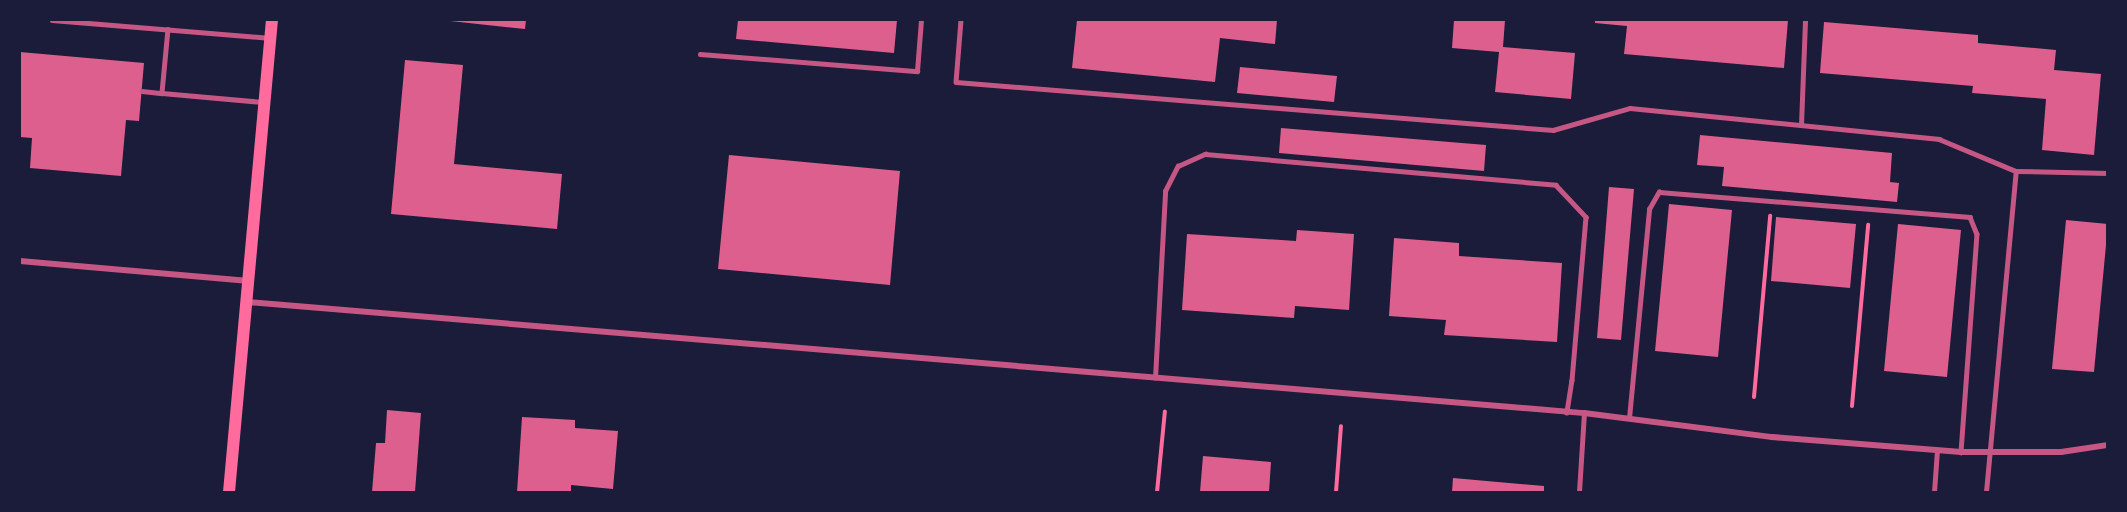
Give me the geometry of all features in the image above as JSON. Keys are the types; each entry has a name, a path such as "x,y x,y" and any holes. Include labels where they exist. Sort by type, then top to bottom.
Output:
{"main road":[{"path":"229,492 272,20"}],"street":[{"path":"20,261 249,281"},
{"path":"247,302 1584,413 1772,437 1961,452 2061,452 2108,445"}],"lane":[{"path":"52,20 270,38"},
{"path":"700,54 917,71 921,20"},
{"path":"961,20 956,82 1553,130 1630,108 1938,139 2016,171 2108,173"},
{"path":"1801,125 1805,20"},
{"path":"162,93 168,29"},
{"path":"142,92 264,102"},
{"path":"1155,378 1165,191 1178,166 1204,154 1556,185 1586,217 1572,380 1567,412"},
{"path":"1986,492 2016,171"},
{"path":"1629,418 1649,209 1659,192 1970,217 1977,234 1961,452"},
{"path":"1579,492 1584,413"},
{"path":"1934,492 1937,450"}],"path":[{"path":"1754,397 1771,201"},
{"path":"1852,406 1870,209"},
{"path":"1157,492 1165,411"},
{"path":"1336,492 1341,426"}],"building":[{"path":"441,20 526,20 525,29"},
{"path":"738,20 897,20 894,53 736,39"},
{"path":"1077,20 1277,20 1275,44 1220,38 1215,82 1072,68"},
{"path":"1454,20 1505,20 1503,47 1575,53 1571,99 1495,92 1499,52 1452,48"},
{"path":"1595,20 1788,20 1784,68 1624,54 1627,26 1595,23"},
{"path":"1824,22 1978,35 1978,43 2056,50 2054,70 2101,74 2094,155 2042,150 2046,99 1972,93 1973,86 1820,73"},
{"path":"20,52 144,63 139,121 126,120 121,176 30,168 32,138 20,137"},
{"path":"405,60 463,65 454,164 562,174 557,229 391,214"},
{"path":"1240,67 1337,76 1334,102 1237,93"},
{"path":"1281,128 1486,145 1484,171 1279,153"},
{"path":"1700,135 1892,153 1890,182 1899,183 1897,202 1722,186 1724,167 1697,165"},
{"path":"729,155 900,171 890,285 718,269"},
{"path":"1609,187 1634,189 1621,340 1597,338"},
{"path":"1669,204 1732,210 1718,357 1655,351"},
{"path":"1776,217 1856,224 1850,288 1771,281"},
{"path":"2066,220 2108,224 2094,372 2052,369"},
{"path":"1898,224 1961,230 1947,377 1884,371"},
{"path":"1297,230 1354,234 1349,310 1295,306 1294,318 1182,310 1187,234 1296,241"},
{"path":"1394,238 1459,243 1459,256 1562,263 1557,342 1444,335 1446,320 1389,316"},
{"path":"387,410 421,413 415,492 372,492 376,443 385,443"},
{"path":"522,417 575,420 575,428 618,431 613,489 571,485 571,492 517,492"},
{"path":"1203,456 1271,462 1269,492 1200,492"},
{"path":"1453,478 1544,486 1544,492 1452,492"}]}
